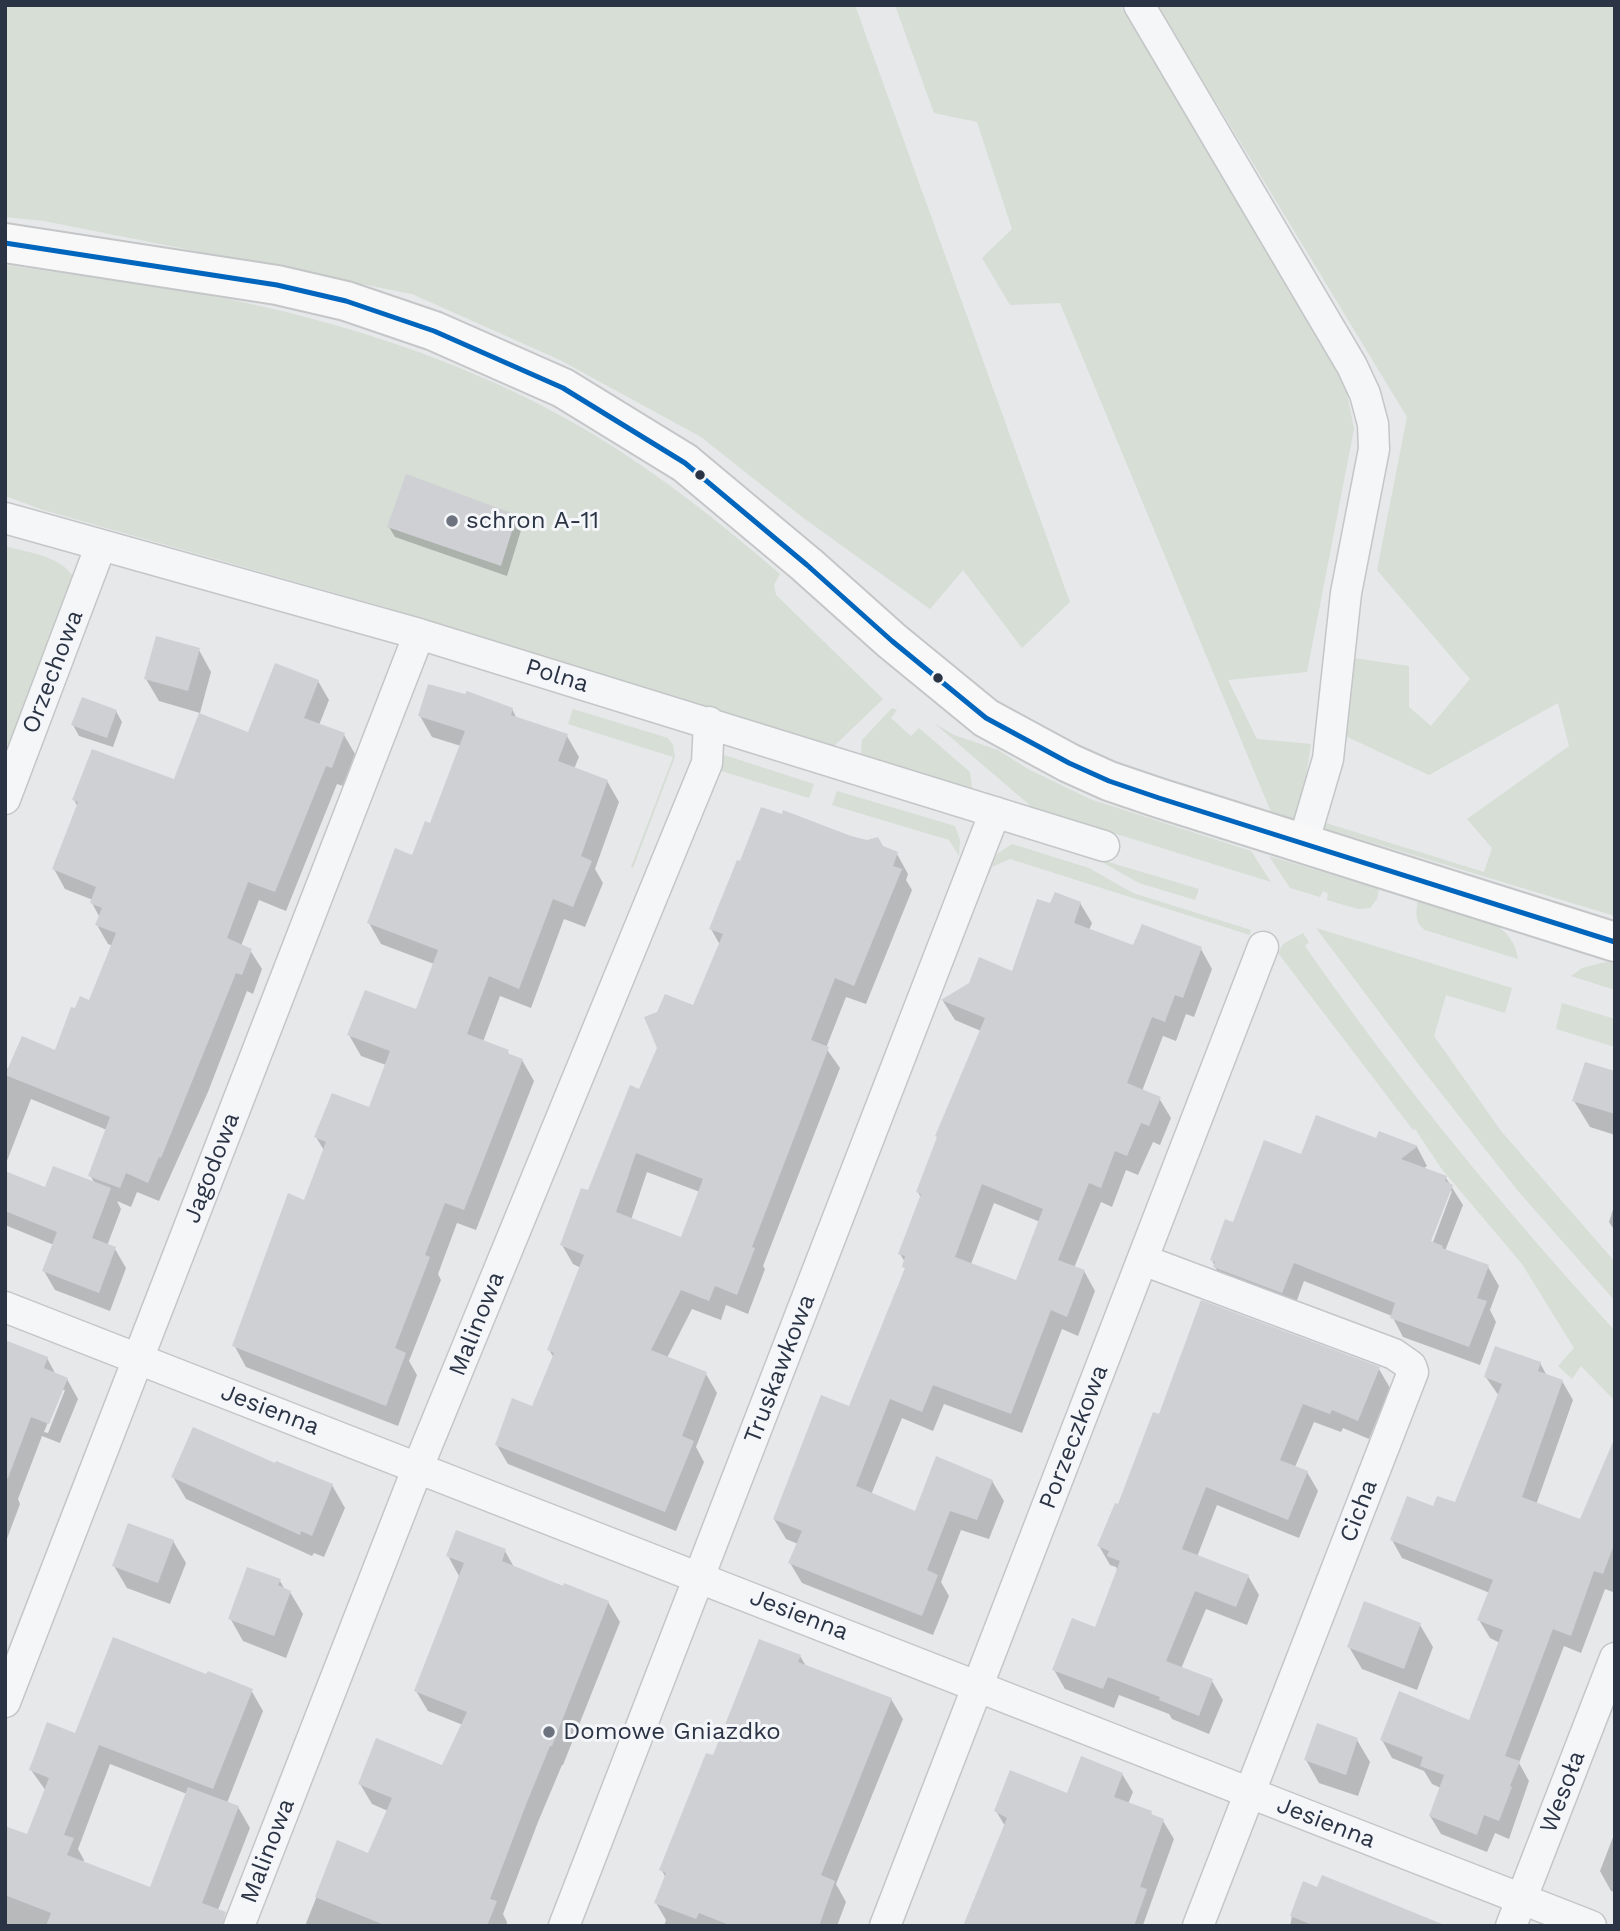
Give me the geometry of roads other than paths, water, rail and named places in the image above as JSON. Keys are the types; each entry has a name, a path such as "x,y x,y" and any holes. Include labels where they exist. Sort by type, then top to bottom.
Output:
{"street":[{"path":"1139,5 1352,366 1365,394 1373,424 1374,449 1346,593 1328,759 1303,844"},
{"path":"5,243 277,285 346,301 434,331 563,388 685,463 986,718 1069,763 1109,781 1615,942"},
{"name":"Polna","path":"5,518 419,634 1104,846"},
{"name":"Orzechowa","path":"5,799 102,545"},
{"name":"Jagodowa","path":"5,1703 419,634"},
{"name":"Malinowa","path":"239,1926 418,1467 707,763 709,722"},
{"name":"Truskawkowa","path":"564,1926 995,812"},
{"name":"Porzeczkowa","path":"885,1926 1263,947"},
{"name":"Cicha","path":"1143,1260 1394,1354 1411,1366 1413,1372 1198,1926"},
{"name":"Jesienna","path":"5,1307 1591,1926"},
{"name":"Wesoła","path":"1511,1926 1615,1658"}],"place":[{"name":"schron A-11","path":"452,521"},
{"name":"Domowe Gniazdko","path":"549,1732"}]}
